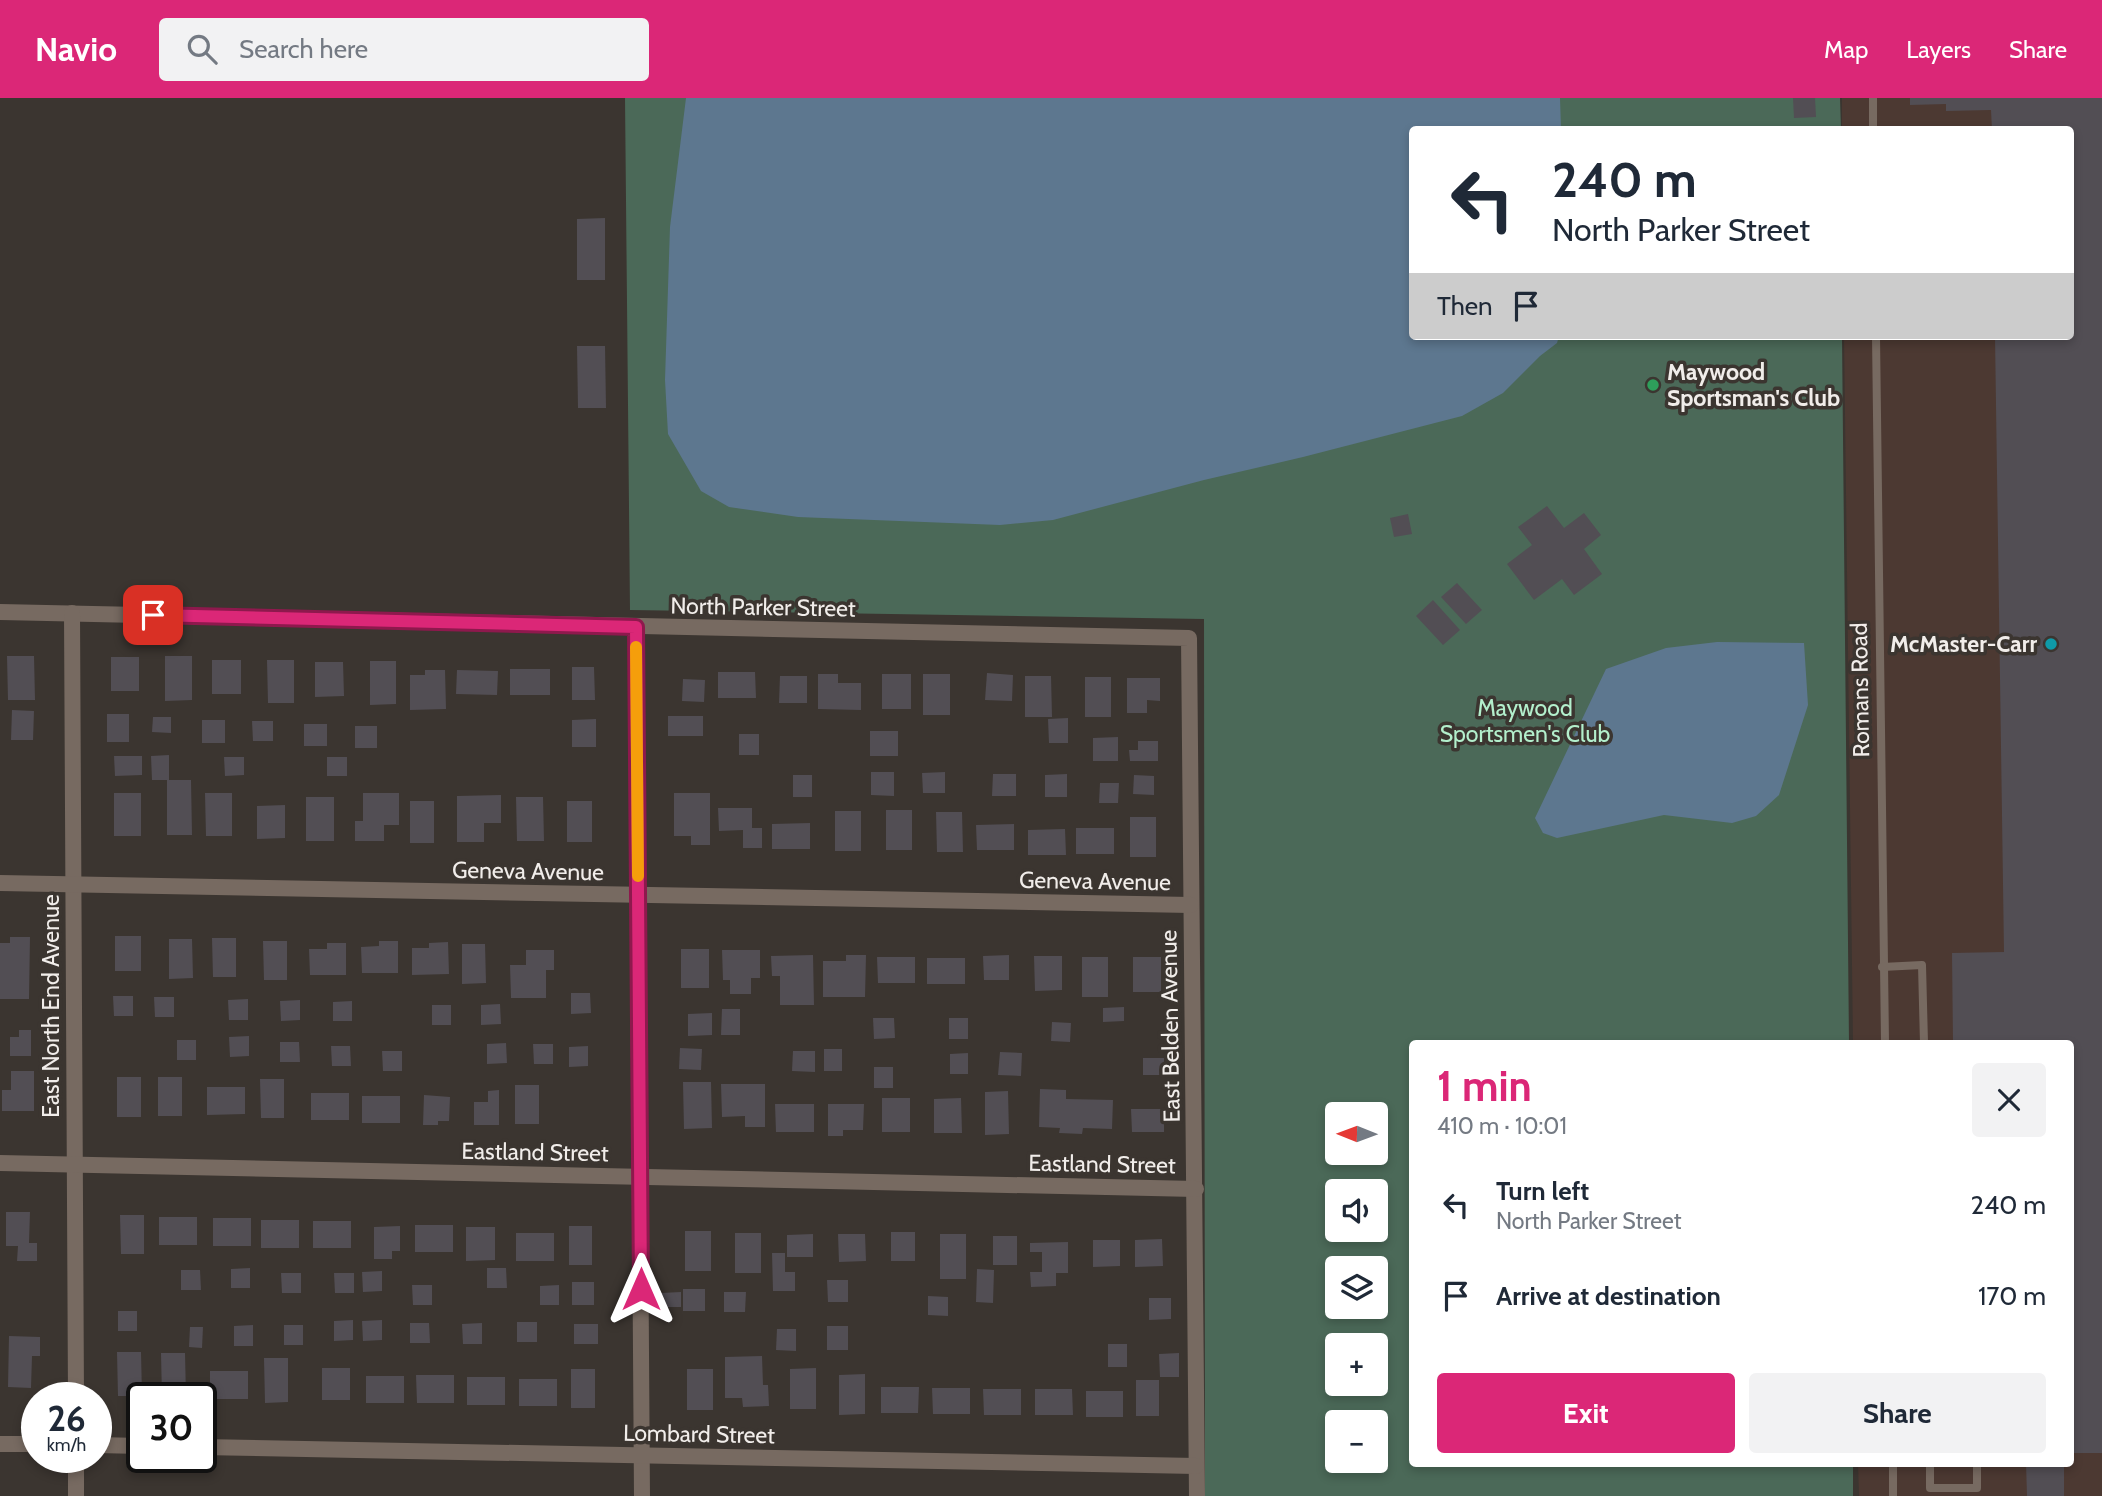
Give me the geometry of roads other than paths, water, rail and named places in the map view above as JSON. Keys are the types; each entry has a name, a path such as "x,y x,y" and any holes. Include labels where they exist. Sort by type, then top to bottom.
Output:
{"street":[{"name":"North Parker Street","path":"0,612 1189,638"},
{"name":"East North End Avenue","path":"72,613 76,1382"},
{"path":"636,627 642,1496"},
{"name":"East Belden Avenue","path":"1189,638 1197,1496"},
{"name":"Geneva Avenue","path":"0,883 1191,905"},
{"name":"Eastland Street","path":"0,1163 1196,1189"},
{"path":"0,1444 21,1444"},
{"name":"Lombard Street","path":"217,1447 1196,1466"},
{"path":"76,1473 76,1496"}],"lane":[{"path":"1873,98 1873,126"},
{"name":"Romans Road","path":"1875,340 1885,1040"},
{"path":"1882,967 1922,965 1923,1040"},
{"path":"1892,1467 1893,1496"},
{"path":"1930,1467 1930,1488 1977,1488 1977,1467"}],"water":[{"path":"686,98 1560,98 1561,126 1409,126 1409,340 1558,340 1503,393 1462,416 1053,520 1000,525 798,517 729,507 701,491 668,434 665,380 670,227"},
{"path":"1717,642 1804,643 1808,705 1779,795 1756,816 1732,823 1664,815 1557,838 1543,833 1535,818 1606,669 1666,648"}],"place":[{"name":"Maywood Sportsman's Club","path":"1653,385"},
{"name":"McMaster-Carr","path":"2051,644"}],"park label":[{"name":"Maywood Sportsmen's Club","path":"1525,721"}]}
